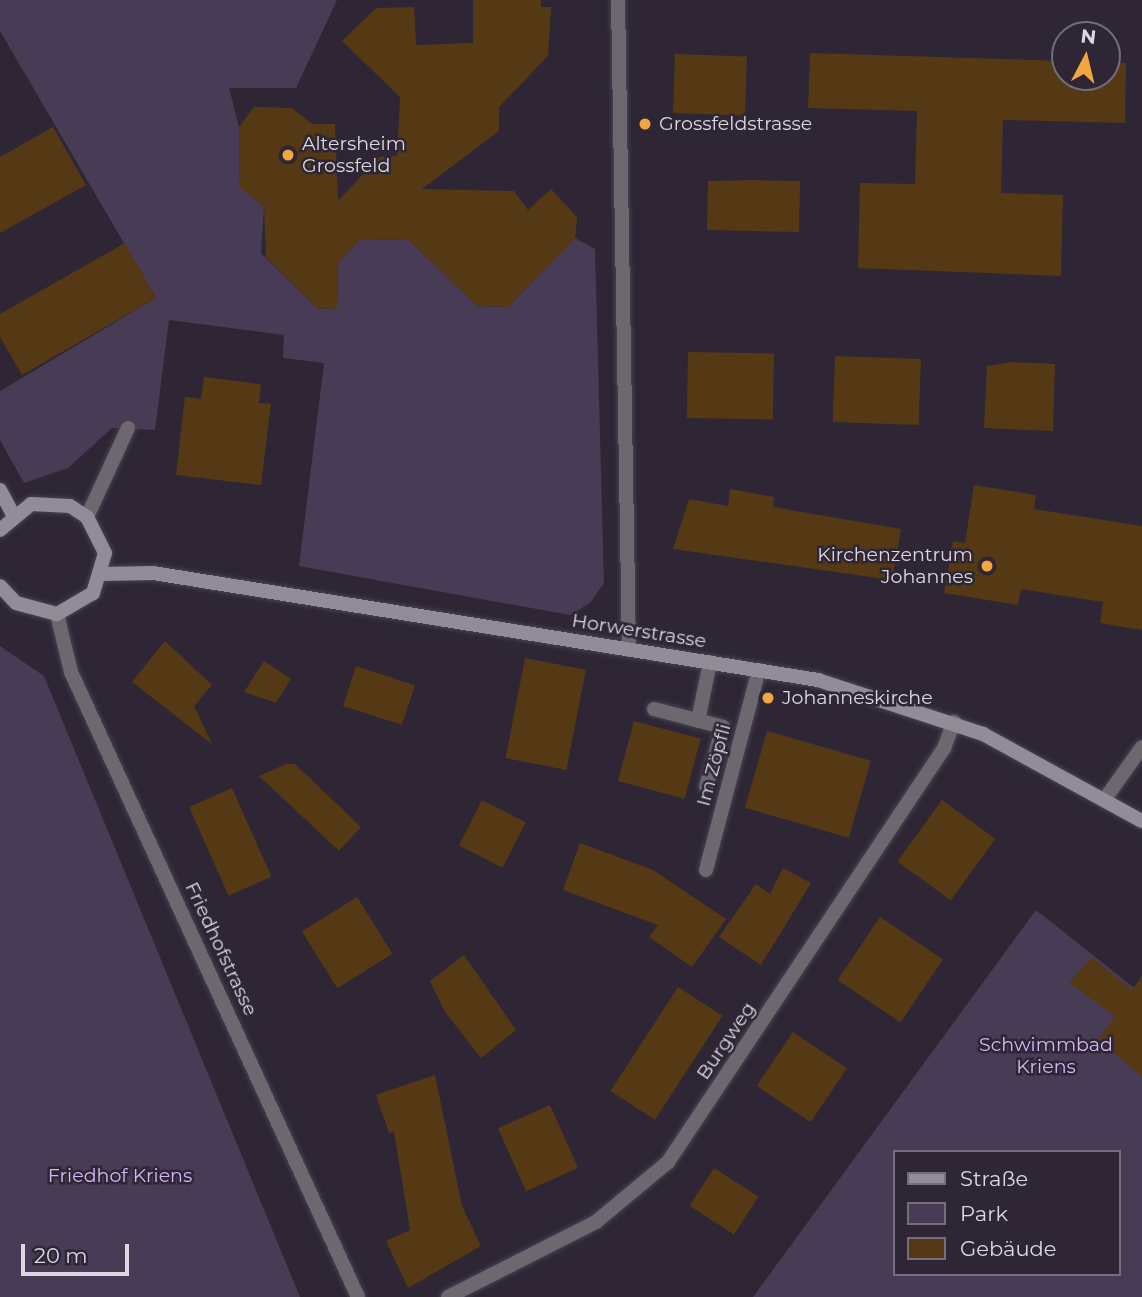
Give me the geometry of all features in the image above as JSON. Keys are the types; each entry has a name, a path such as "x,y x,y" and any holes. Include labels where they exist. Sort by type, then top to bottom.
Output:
{"street":[{"path":"618,0 629,650"},
{"path":"87,517 128,428"},
{"path":"0,490 13,514"},
{"path":"0,530 13,514 50,501 87,517 105,553 102,574 93,593 57,614 16,603 0,587"},
{"name":"Horwerstrasse","path":"102,574 153,573 818,680 954,722 1107,796 1142,821"},
{"name":"Friedhofstrasse","path":"57,614 71,672 358,1297"},
{"path":"698,721 710,662"},
{"name":"Im Zöpfli","path":"706,870 759,670"},
{"path":"654,709 723,727 706,787"},
{"name":"Burgweg","path":"448,1297 596,1222 668,1161 944,748 954,722"},
{"path":"1107,796 1142,747"}],"green space":[{"path":"0,0 337,0 296,88 229,88 239,127 240,187 264,207 261,253 318,309 337,308 338,263 360,239 409,240 477,306 508,307 575,238 595,249 604,583 590,603 570,615 299,566 324,363 283,358 284,335 169,320 155,430 112,428 68,468 24,483 0,440 0,391 156,298 0,31"},
{"name":"Friedhof Kriens","path":"0,646 44,676 300,1297 0,1297"},
{"name":"Schwimmbad Kriens","path":"1036,910 1142,994 1142,1297 753,1297"}],"building":[{"name":"Altersheim Grossfeld","path":"473,0 541,0 541,7 551,7 548,56 499,107 499,131 422,189 514,191 528,210 551,189 577,217 575,238 508,307 477,306 409,240 360,239 338,263 337,308 318,309 266,257 264,207 240,187 239,127 254,107 292,108 312,124 335,124 338,201 379,157 397,156 400,97 342,41 376,8 414,7 416,45 473,43"},
{"path":"810,53 1051,61 1051,91 1121,91 1121,63 1126,63 1125,123 1003,120 1001,193 1063,195 1061,276 858,268 860,183 915,184 917,111 808,108"},
{"path":"675,54 747,57 745,115 673,113"},
{"path":"53,127 86,185 0,233 0,157"},
{"path":"708,181 800,181 799,232 707,230"},
{"path":"125,243 156,298 22,375 0,337 0,314"},
{"path":"688,352 774,354 773,419 687,418"},
{"path":"835,356 921,359 919,425 833,422"},
{"path":"1012,362 1055,364 1053,431 984,428 987,366"},
{"path":"204,377 261,384 259,403 271,404 261,485 176,475 185,397 201,399"},
{"path":"974,485 1036,495 1034,509 1142,526 1142,630 1100,623 1103,602 1021,589 1018,605 944,593 953,541 965,543"},
{"path":"730,489 774,497 773,507 901,529 892,580 673,549 689,499 728,506"},
{"path":"165,641 212,685 194,706 212,744 132,682"},
{"path":"525,658 586,670 566,770 506,758"},
{"path":"264,661 291,679 276,703 244,692"},
{"path":"356,666 415,685 402,725 343,706"},
{"path":"634,721 701,739 685,799 618,781"},
{"path":"767,731 871,761 849,838 745,808"},
{"path":"286,764 295,764 361,827 339,851 259,776"},
{"path":"232,788 271,877 229,896 189,807"},
{"path":"482,800 526,822 503,868 459,845"},
{"path":"942,800 995,839 951,900 897,861"},
{"path":"580,843 653,870 726,919 692,967 649,937 658,925 563,890"},
{"path":"783,868 811,883 761,965 719,937 756,884 770,894"},
{"path":"357,897 393,954 337,988 302,931"},
{"path":"880,917 943,959 901,1023 838,980"},
{"path":"464,955 516,1030 481,1058 445,1012 430,981"},
{"path":"1092,957 1132,990 1142,976 1142,1077 1098,1040 1115,1016 1069,983"},
{"path":"678,987 722,1016 655,1120 610,1091"},
{"path":"793,1032 847,1068 811,1122 757,1086"},
{"path":"435,1075 462,1206 481,1246 408,1288 386,1241 410,1230 394,1132 389,1133 376,1095"},
{"path":"550,1105 578,1168 526,1191 498,1128"},
{"path":"714,1168 758,1197 734,1235 689,1206"}],"place":[{"name":"Grossfeldstrasse","path":"645,124"},
{"name":"Altersheim Grossfeld","path":"288,155"},
{"name":"Kirchenzentrum Johannes","path":"987,566"},
{"name":"Johanneskirche","path":"768,698"}]}
